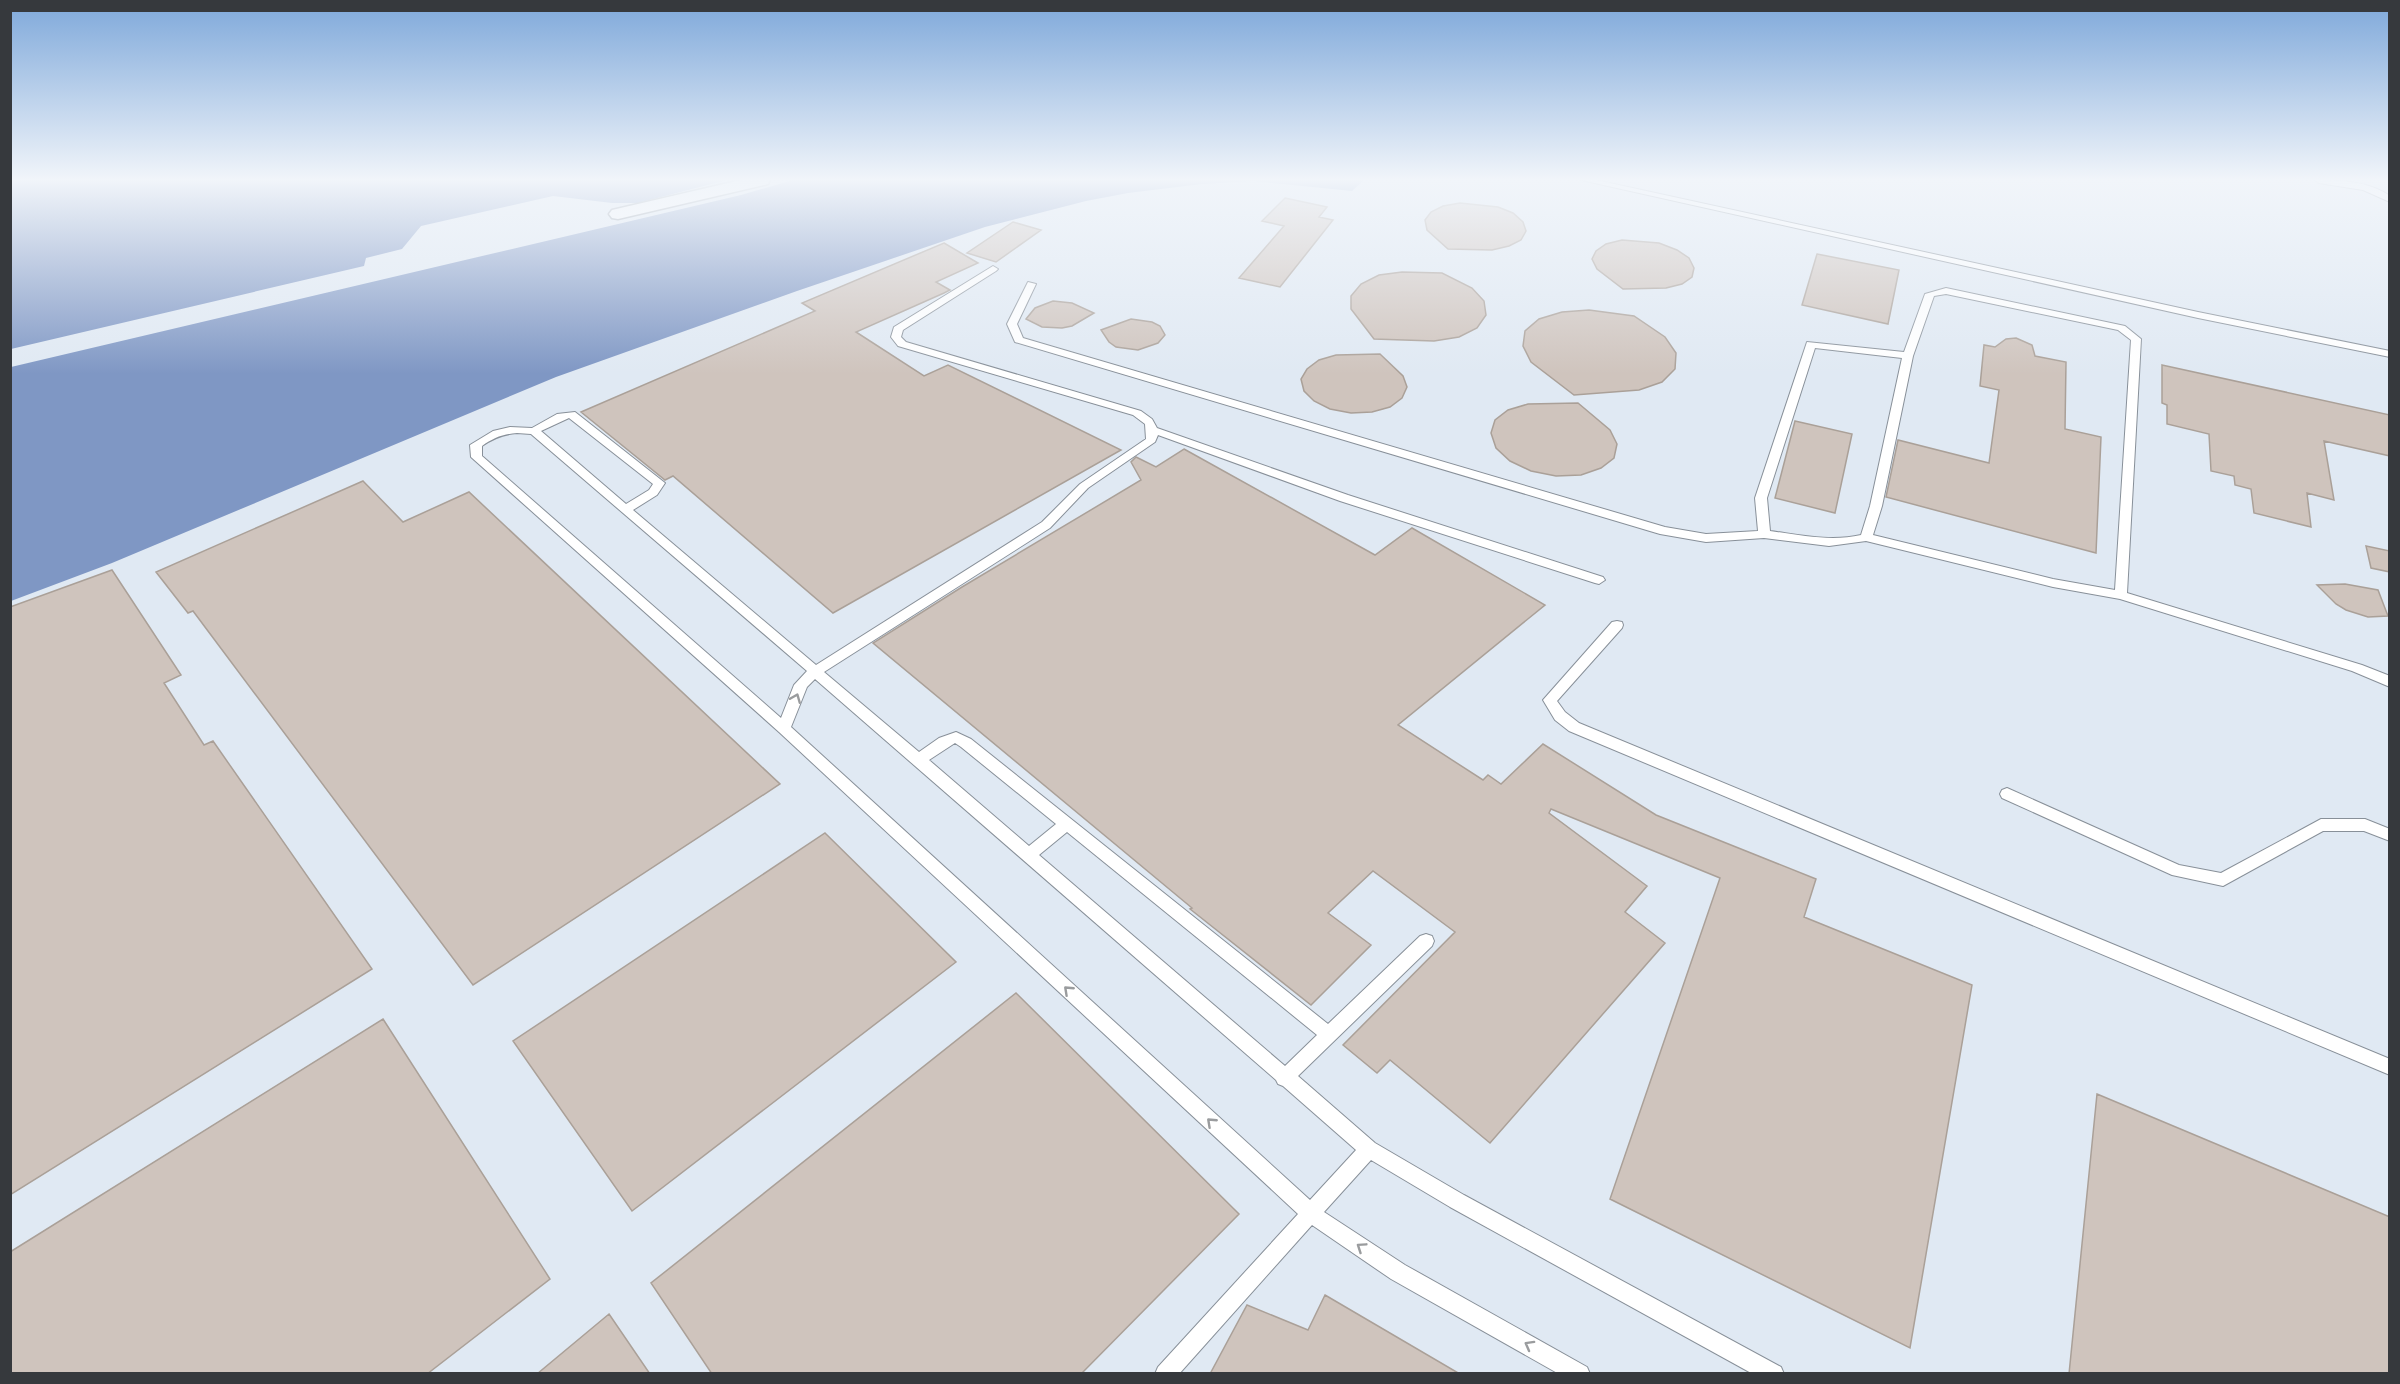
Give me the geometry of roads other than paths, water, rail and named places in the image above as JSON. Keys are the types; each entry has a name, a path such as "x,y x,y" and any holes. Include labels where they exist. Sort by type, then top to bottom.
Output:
{"lane":[{"path":"1878,245 2198,315 2390,354"},
{"path":"784,728 801,685 814,672 1046,525 1084,486 1151,440 1154,430 1151,423 1137,413 902,344 896,337 898,329 993,269"},
{"path":"1031,284 1012,324 1019,340 1664,531 1706,538 1764,534 1838,542 1855,541 1866,537 2053,583 2121,595 2357,668 2390,682"},
{"path":"1866,537 1876,506 1908,356 1930,294 1947,291 2121,328 2136,339 2121,595"},
{"path":"1764,534 1761,498 1810,344 1908,356"},
{"path":"534,431 561,416 571,414 658,483 653,492 627,509"},
{"path":"1580,1374 1398,1272 1310,1213 784,728 477,457 476,445 490,435 513,428 534,431 1369,1149 1457,1201 1774,1374"},
{"path":"1154,430 1344,498 1599,580"},
{"path":"1617,625 1550,700 1560,716 1574,727 2390,1066"},
{"path":"919,760 944,742 956,737 1329,1035"},
{"path":"2007,794 2177,871 2223,880 2321,825 2366,825 2390,835"},
{"path":"1028,855 1067,824"},
{"path":"1284,1078 1426,941"},
{"path":"1165,1374 1369,1149"}],"water":[{"path":"10,245 406,245 402,249 366,258 364,266 11,349"},
{"path":"531,245 933,245 556,377 112,563 11,601 11,367"}]}
